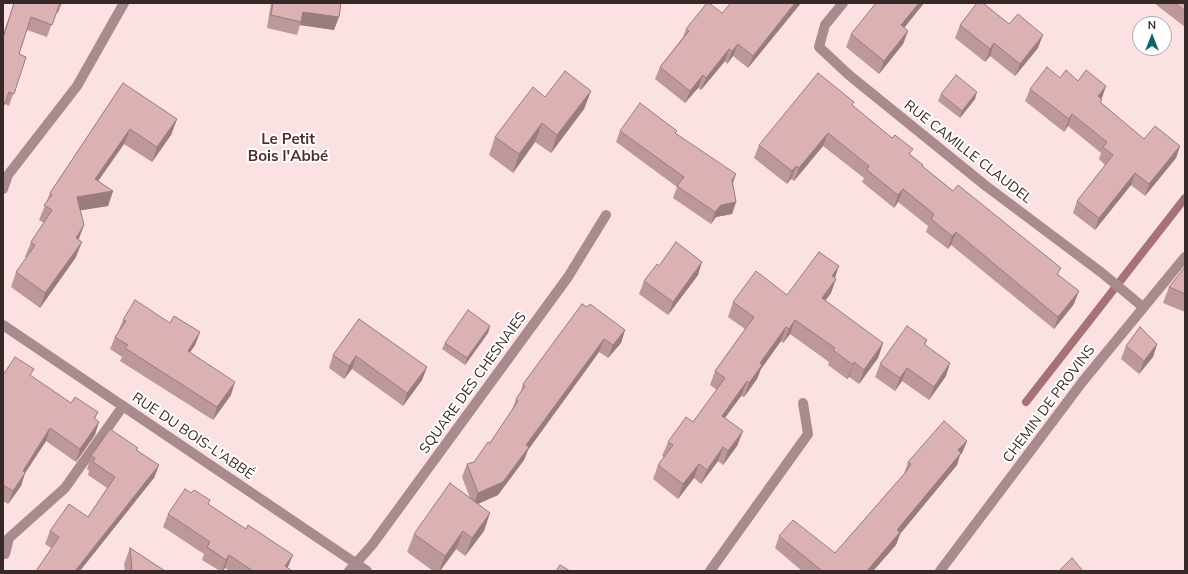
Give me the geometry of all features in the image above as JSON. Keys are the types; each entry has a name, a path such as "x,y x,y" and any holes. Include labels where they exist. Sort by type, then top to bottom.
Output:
{"street":[{"path":"3,189 8,175 77,86 124,3"},
{"name":"RUE CAMILLE CLAUDEL","path":"843,3 825,25 819,47 849,75 986,186 1102,273 1143,307"},
{"name":"SQUARE DES CHESNAIES","path":"353,567 568,277 606,215"},
{"name":"CHEMIN DE PROVINS","path":"940,571 1083,381 1185,257"},
{"name":"RUE DU BOIS-L'ABBÉ","path":"3,325 123,406 353,567 367,571"},
{"path":"710,571 808,434 803,403"},
{"path":"4,554 9,538 65,488 123,406"}],"building":[{"path":"14,3 60,3 52,25 31,17 19,54 26,57 14,94 9,92 5,103 3,103 3,34 4,35"},
{"path":"273,3 341,3 339,17 303,12 301,22 271,15"},
{"path":"707,3 722,13 731,3 795,3 753,56 738,44 732,51 729,49 706,78 703,75 690,91 660,67 689,31 686,29"},
{"path":"876,3 919,3 901,25 908,31 884,61 851,34"},
{"path":"977,3 983,3 1009,24 1018,14 1043,35 1020,64 994,43 990,49 960,25"},
{"path":"1175,3 1185,3 1185,11"},
{"path":"1047,67 1060,78 1066,70 1078,81 1086,70 1106,86 1098,96 1102,100 1100,102 1144,139 1155,126 1180,146 1149,184 1135,173 1099,218 1077,201 1113,155 1103,147 1107,142 1072,114 1069,119 1030,89"},
{"path":"565,71 591,91 557,135 542,123 519,154 495,137 533,87 545,97"},
{"path":"818,73 854,102 852,105 892,138 895,135 913,149 909,154 953,191 958,185 1061,268 1057,274 1079,291 1058,317 956,232 952,236 931,219 934,214 903,189 898,195 867,170 869,166 828,133 799,168 796,166 792,171 759,145"},
{"path":"956,75 977,92 962,111 941,94"},
{"path":"123,83 177,119 157,147 130,129 95,179 113,191 77,197 84,225 76,238 82,242 45,293 16,272 35,245 31,242 52,210 44,205 52,195 50,193"},
{"path":"640,103 677,131 675,133 736,174 732,180 736,202 721,205 715,212 677,186 684,177 620,131"},
{"path":"676,242 702,262 673,302 644,281 657,264 659,266"},
{"path":"819,252 839,266 832,276 836,279 822,298 883,343 864,370 854,362 853,365 833,350 835,348 795,320 789,329 786,327 760,363 762,365 749,383 747,381 722,416 743,431 728,451 723,447 707,470 699,464 683,484 658,465 673,445 668,442 686,417 693,422 725,378 715,371 754,317 733,302 756,271 787,295"},
{"path":"1185,267 1185,294 1169,287"},
{"path":"135,300 170,323 174,316 200,332 188,351 235,382 217,407 125,348 128,345 115,337 126,321 123,320"},
{"path":"582,304 587,307 590,304 625,330 613,345 604,339 526,445 529,447 503,482 478,493 467,464 474,462 488,442 490,443 518,401 516,399 525,386 523,384"},
{"path":"468,310 490,326 467,358 445,343"},
{"path":"359,319 427,367 407,393 356,356 349,366 333,355"},
{"path":"907,326 927,340 924,344 950,363 934,387 907,368 900,378 880,364"},
{"path":"1140,327 1157,344 1144,361 1126,346"},
{"path":"15,357 34,369 30,375 71,403 75,397 98,412 94,418 99,422 80,449 50,428 23,471 25,473 13,491 3,485 3,375"},
{"path":"944,421 967,441 958,450 961,453 897,530 900,532 867,571 821,571 779,536 793,520 835,553 905,473 911,464 908,462"},
{"path":"110,429 138,448 136,450 159,465 75,571 36,571 59,537 50,531 69,504 88,517 115,477 93,462 95,458 91,456"},
{"path":"450,483 490,513 472,538 463,531 445,556 414,534"},
{"path":"185,489 191,493 194,490 210,500 208,504 246,529 248,525 293,555 285,566 292,571 253,571 229,555 226,560 207,547 210,542 168,514"},
{"path":"130,548 165,571 130,571 132,569"},
{"path":"1072,558 1083,571 1059,571"},
{"path":"560,565 570,571 556,571"}],"waterway":[{"path":"1026,402 1185,198"}],"district":[{"name":"Le Petit Bois l'Abbé","path":"288,148"}]}
